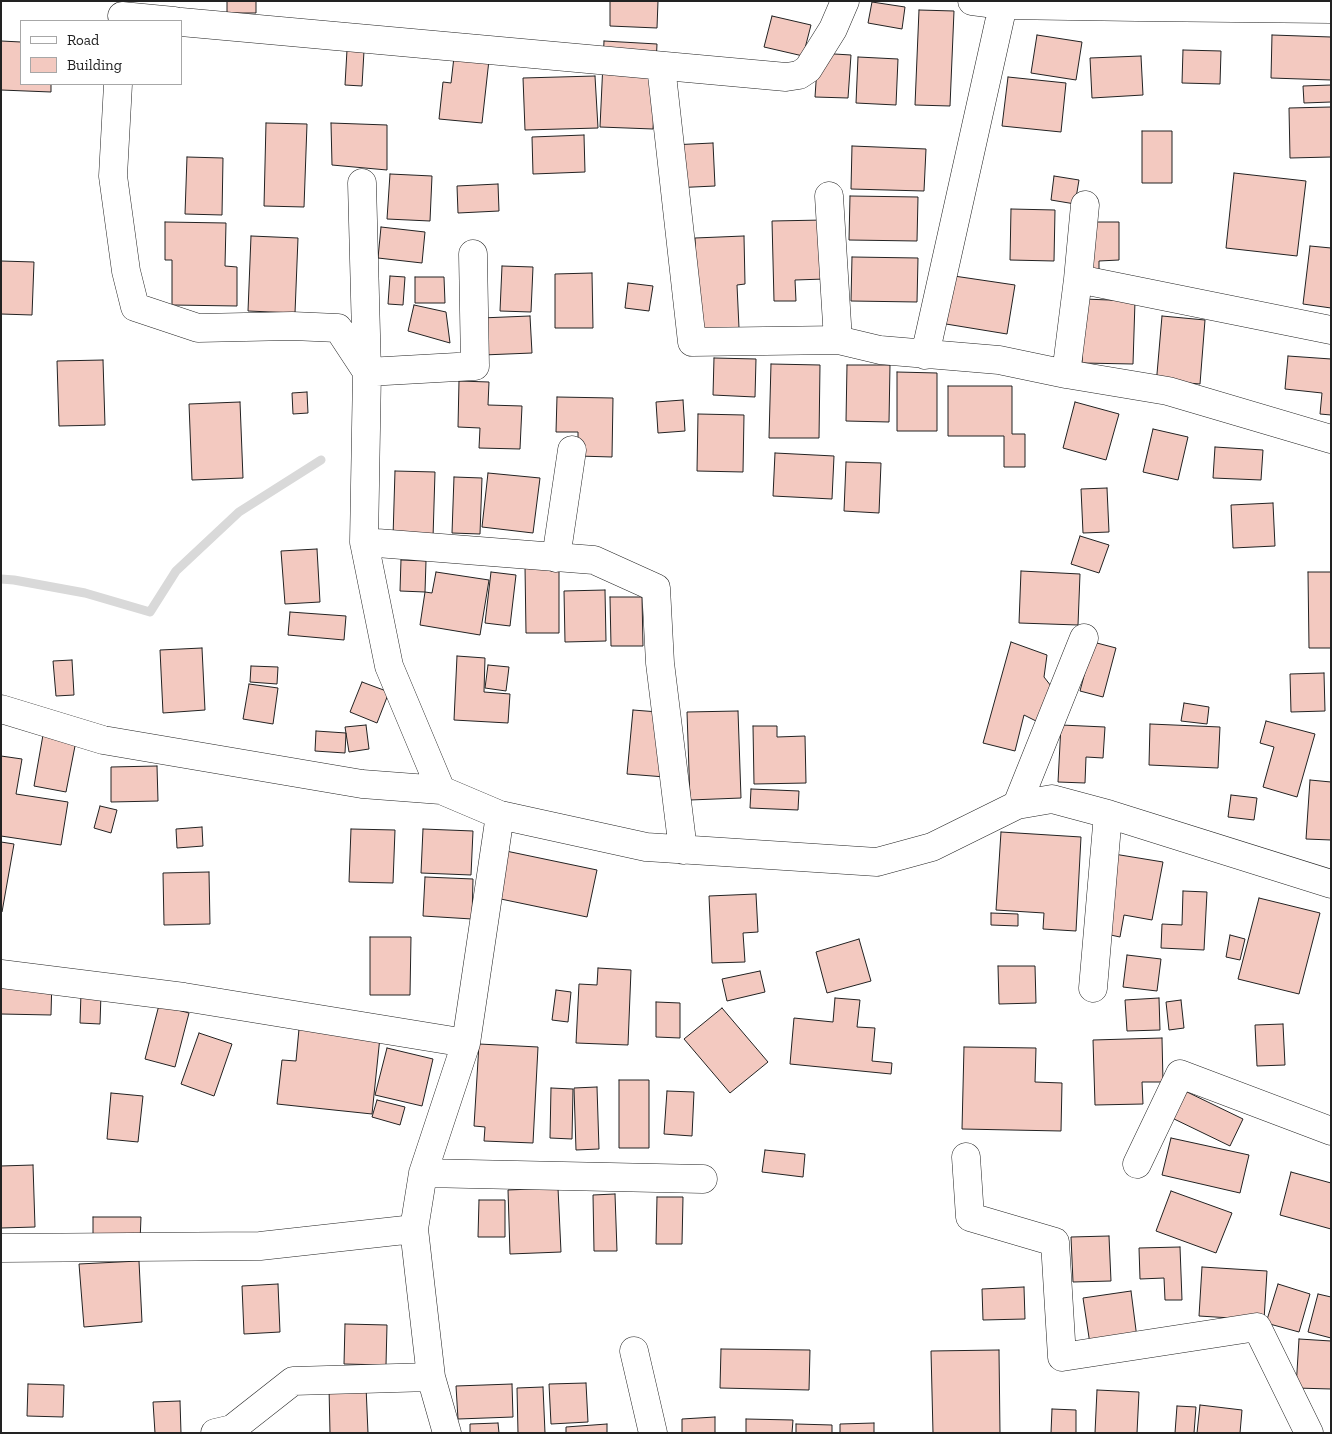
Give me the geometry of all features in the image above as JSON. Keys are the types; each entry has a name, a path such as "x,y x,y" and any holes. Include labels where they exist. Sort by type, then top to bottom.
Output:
{"street":[{"path":"182,22 786,77 799,75 808,69 833,29 845,1"},
{"path":"972,1 1003,5 1137,4 1331,9"},
{"path":"925,354 1003,5"},
{"path":"122,13 168,20"},
{"path":"661,66 692,342 838,340 880,350 999,360 1066,374 1168,391 1331,439"},
{"path":"118,85 114,176 126,271 135,307 198,328 292,326 338,328 367,372"},
{"path":"362,183 367,372 364,542 389,666 441,790"},
{"path":"829,196 838,340"},
{"path":"1066,374 1085,205"},
{"path":"367,372 475,366 473,254"},
{"path":"1078,279 1331,330"},
{"path":"556,558 572,450"},
{"path":"364,542 594,560 656,588 660,663 683,850"},
{"path":"1017,805 1084,638"},
{"path":"1,708 103,740 362,784 441,790 500,815 646,848 878,862 932,848 1017,805 1052,799 1108,814 1331,884"},
{"path":"1093,988 1108,814"},
{"path":"447,1433 431,1377 414,1229 423,1173 466,1043 500,815"},
{"path":"1,974 184,997 466,1043"},
{"path":"1137,1164 1180,1074 1331,1131"},
{"path":"966,1157 970,1217 1055,1242 1062,1357 1257,1327 1309,1433"},
{"path":"423,1173 703,1179"},
{"path":"1,1248 260,1246 414,1229"},
{"path":"634,1351 653,1433"},
{"path":"215,1433 232,1428 293,1381 431,1377"}],"building":[{"path":"227,1 256,1 256,13 227,13"},
{"path":"610,1 658,1 657,28 610,26"},
{"path":"872,2 905,7 902,29 868,23"},
{"path":"919,10 954,11 950,106 915,105"},
{"path":"772,16 811,25 803,56 764,47"},
{"path":"1037,35 1082,42 1076,80 1031,73"},
{"path":"1272,35 1331,37 1331,80 1271,78"},
{"path":"1,41 20,42 20,85 51,85 51,92 1,90"},
{"path":"604,41 657,44 653,129 600,127"},
{"path":"347,50 364,51 362,86 345,85"},
{"path":"1183,50 1221,51 1220,84 1182,83"},
{"path":"818,53 851,55 848,98 815,97"},
{"path":"1141,56 1143,95 1092,98 1090,58"},
{"path":"454,57 489,60 482,123 439,119 443,82 451,83"},
{"path":"858,57 898,59 896,105 856,103"},
{"path":"595,76 598,128 525,130 523,78"},
{"path":"1008,77 1066,83 1061,132 1002,126"},
{"path":"1331,85 1331,102 1304,103 1303,86"},
{"path":"1331,107 1331,157 1290,158 1289,108"},
{"path":"266,123 307,124 304,207 264,206"},
{"path":"331,123 387,125 387,170 332,165"},
{"path":"1142,131 1172,131 1172,183 1142,183"},
{"path":"584,135 585,172 533,174 532,137"},
{"path":"713,143 715,186 672,188 671,145"},
{"path":"852,146 926,149 924,191 851,189"},
{"path":"187,157 223,158 222,215 185,214"},
{"path":"1234,173 1306,181 1297,256 1226,248"},
{"path":"390,174 432,176 430,221 387,219"},
{"path":"1054,176 1079,180 1075,204 1051,200"},
{"path":"498,184 499,211 458,213 457,186"},
{"path":"850,196 918,197 917,241 849,240"},
{"path":"1011,209 1055,210 1054,261 1010,260"},
{"path":"824,220 825,279 795,280 796,301 774,301 772,221"},
{"path":"165,222 226,223 225,266 237,267 237,306 172,305 172,260 165,260"},
{"path":"1081,222 1119,222 1119,260 1099,261 1099,285 1082,285"},
{"path":"381,227 425,232 422,263 378,258"},
{"path":"251,236 298,238 295,313 248,311"},
{"path":"744,236 745,284 737,285 739,328 698,329 695,238"},
{"path":"1310,246 1331,248 1331,308 1303,304"},
{"path":"852,257 918,258 917,302 851,301"},
{"path":"1,261 34,262 32,315 1,314"},
{"path":"502,266 533,267 531,312 500,311"},
{"path":"592,273 593,328 555,328 555,274"},
{"path":"390,276 405,277 403,305 388,304"},
{"path":"954,276 1015,285 1007,334 946,324"},
{"path":"415,277 444,277 445,303 415,303"},
{"path":"628,283 653,286 649,311 625,308"},
{"path":"1084,299 1135,301 1133,364 1082,363"},
{"path":"414,305 446,312 450,343 408,331"},
{"path":"530,316 532,353 483,355 481,318"},
{"path":"1162,316 1205,320 1200,384 1177,382 1155,397"},
{"path":"1288,356 1331,359 1331,415 1320,414 1322,393 1285,389"},
{"path":"714,358 756,359 755,397 713,395"},
{"path":"103,360 105,425 59,426 57,361"},
{"path":"771,364 820,365 819,438 769,438"},
{"path":"847,365 890,365 889,422 846,421"},
{"path":"897,372 937,373 937,431 897,431"},
{"path":"459,381 489,382 488,405 522,406 520,449 479,448 480,428 458,427"},
{"path":"948,386 1012,386 1012,434 1025,434 1025,467 1004,467 1004,436 948,436"},
{"path":"307,392 308,413 293,414 292,393"},
{"path":"557,397 613,398 612,457 578,456 578,432 556,432"},
{"path":"683,400 685,431 658,433 656,402"},
{"path":"240,402 243,478 192,480 189,404"},
{"path":"1075,402 1119,414 1106,460 1063,448"},
{"path":"698,414 744,415 743,472 697,471"},
{"path":"1153,429 1188,437 1178,480 1143,472"},
{"path":"1215,447 1263,450 1261,480 1213,478"},
{"path":"775,453 834,456 832,499 773,496"},
{"path":"846,462 881,463 879,513 844,511"},
{"path":"395,471 435,472 433,538 393,537"},
{"path":"488,473 540,478 533,533 482,527"},
{"path":"454,477 482,478 480,534 452,533"},
{"path":"1107,488 1109,532 1083,533 1081,489"},
{"path":"1273,503 1275,546 1233,548 1231,505"},
{"path":"1080,536 1109,545 1099,573 1071,564"},
{"path":"317,549 320,602 285,604 281,551"},
{"path":"401,560 426,561 425,592 400,591"},
{"path":"525,566 559,566 559,633 526,633"},
{"path":"1021,571 1080,574 1078,625 1019,623"},
{"path":"436,572 489,580 480,635 420,625 425,592 432,593"},
{"path":"491,572 516,575 510,626 485,623"},
{"path":"1308,572 1331,572 1331,648 1309,648"},
{"path":"605,590 606,641 565,642 564,591"},
{"path":"610,597 642,597 643,646 611,646"},
{"path":"290,612 346,616 344,640 288,635"},
{"path":"1011,642 1047,655 1044,677 1051,686 1040,723 1024,715 1015,751 983,743"},
{"path":"1093,642 1116,648 1103,697 1080,691"},
{"path":"202,648 205,710 163,713 160,650"},
{"path":"457,656 485,658 484,692 510,694 508,723 454,720"},
{"path":"72,660 74,695 56,696 53,661"},
{"path":"488,665 509,667 506,691 485,688"},
{"path":"251,666 278,667 277,684 250,682"},
{"path":"1324,673 1325,711 1291,712 1290,674"},
{"path":"362,682 389,692 377,723 350,712"},
{"path":"249,684 278,688 273,724 243,719"},
{"path":"1184,703 1209,707 1207,724 1181,721"},
{"path":"633,710 671,713 665,777 627,774"},
{"path":"738,711 741,798 690,800 687,712"},
{"path":"1266,721 1315,734 1297,797 1263,787 1274,747 1260,743"},
{"path":"1150,724 1220,727 1218,768 1149,765"},
{"path":"366,725 369,749 349,752 345,727"},
{"path":"1061,725 1105,727 1103,758 1086,757 1085,783 1058,782"},
{"path":"753,726 777,726 777,737 805,736 806,783 754,784"},
{"path":"316,731 346,733 345,753 315,751"},
{"path":"43,735 76,741 66,792 34,786"},
{"path":"1,756 22,759 16,794 68,802 61,845 1,836"},
{"path":"157,766 158,801 111,802 111,767"},
{"path":"1310,780 1331,782 1331,840 1306,839"},
{"path":"751,789 799,791 798,810 750,808"},
{"path":"1231,795 1257,798 1254,820 1228,817"},
{"path":"100,806 117,810 111,833 94,828"},
{"path":"202,827 203,846 177,848 176,829"},
{"path":"351,829 395,830 393,883 349,882"},
{"path":"423,829 473,831 471,875 421,873"},
{"path":"1001,832 1081,837 1076,931 1043,929 1044,913 996,910"},
{"path":"1,842 14,844 2,912 1,912"},
{"path":"506,851 597,870 587,917 496,898"},
{"path":"1114,854 1163,862 1152,920 1124,915 1120,937 1106,934"},
{"path":"209,872 210,924 164,925 163,873"},
{"path":"425,877 473,879 472,919 423,916"},
{"path":"1183,891 1207,892 1204,950 1161,948 1162,924 1182,925"},
{"path":"756,894 758,932 743,933 745,962 712,963 709,896"},
{"path":"1259,898 1320,913 1299,994 1238,979"},
{"path":"991,913 1018,914 1018,926 991,925"},
{"path":"1230,935 1245,939 1240,960 1226,957"},
{"path":"370,937 411,937 410,995 370,995"},
{"path":"859,939 871,981 827,993 816,952"},
{"path":"1127,955 1161,959 1157,991 1123,987"},
{"path":"998,966 1035,966 1036,1003 999,1004"},
{"path":"598,968 631,970 628,1045 576,1043 579,984 597,985"},
{"path":"760,971 765,992 727,1001 722,979"},
{"path":"1,977 52,978 51,1015 1,1014"},
{"path":"556,990 571,992 568,1022 552,1020"},
{"path":"81,993 101,994 100,1024 80,1023"},
{"path":"835,998 860,1000 857,1027 875,1028 872,1061 892,1063 891,1074 790,1064 794,1018 833,1022"},
{"path":"1159,998 1160,1030 1127,1031 1125,1000"},
{"path":"1181,1000 1184,1028 1169,1030 1166,1002"},
{"path":"656,1002 680,1003 680,1038 656,1037"},
{"path":"159,1005 189,1013 175,1067 145,1059"},
{"path":"722,1008 768,1062 730,1093 684,1039"},
{"path":"1283,1024 1285,1065 1257,1066 1255,1025"},
{"path":"299,1029 380,1037 372,1114 277,1104 282,1060 296,1061"},
{"path":"199,1033 232,1044 214,1096 181,1084"},
{"path":"1162,1038 1163,1082 1142,1082 1143,1104 1095,1105 1093,1040"},
{"path":"479,1044 538,1047 533,1143 484,1141 485,1127 474,1126"},
{"path":"964,1047 1036,1048 1035,1082 1062,1083 1061,1131 962,1129"},
{"path":"387,1048 433,1059 422,1106 375,1095"},
{"path":"619,1080 649,1080 649,1148 619,1148"},
{"path":"597,1087 599,1149 576,1150 574,1088"},
{"path":"551,1088 573,1089 572,1139 550,1138"},
{"path":"1183,1090 1243,1119 1230,1146 1170,1117"},
{"path":"667,1091 694,1092 692,1136 664,1134"},
{"path":"111,1093 143,1096 138,1142 107,1139"},
{"path":"377,1100 405,1107 400,1125 372,1117"},
{"path":"1171,1138 1249,1155 1240,1193 1162,1175"},
{"path":"765,1150 805,1154 803,1177 762,1172"},
{"path":"33,1165 35,1227 1,1228 1,1166"},
{"path":"1291,1172 1331,1183 1331,1229 1280,1215"},
{"path":"558,1188 561,1252 510,1254 508,1190"},
{"path":"1171,1191 1232,1213 1216,1253 1156,1231"},
{"path":"615,1194 617,1251 594,1251 593,1195"},
{"path":"657,1197 683,1197 682,1244 656,1244"},
{"path":"479,1200 505,1200 505,1237 478,1237"},
{"path":"93,1217 141,1217 140,1242 93,1241"},
{"path":"1109,1236 1111,1281 1073,1282 1071,1237"},
{"path":"1180,1247 1182,1300 1165,1300 1164,1278 1140,1279 1139,1248"},
{"path":"139,1261 142,1322 84,1327 79,1264"},
{"path":"1202,1267 1267,1271 1264,1320 1199,1316"},
{"path":"278,1284 280,1332 244,1334 242,1286"},
{"path":"1278,1284 1310,1294 1299,1332 1266,1323"},
{"path":"1024,1287 1025,1319 983,1320 982,1289"},
{"path":"1131,1291 1137,1338 1090,1344 1083,1298"},
{"path":"1318,1294 1331,1297 1331,1338 1308,1332"},
{"path":"345,1324 387,1325 386,1365 344,1364"},
{"path":"1299,1339 1331,1341 1331,1389 1296,1388"},
{"path":"721,1349 810,1350 809,1390 720,1388"},
{"path":"999,1350 1000,1433 933,1433 931,1351"},
{"path":"586,1383 588,1422 551,1424 549,1384"},
{"path":"28,1384 64,1385 63,1417 27,1416"},
{"path":"512,1384 513,1417 458,1419 456,1386"},
{"path":"366,1386 368,1433 330,1433 329,1387"},
{"path":"543,1387 545,1433 518,1433 517,1388"},
{"path":"1097,1390 1139,1392 1137,1433 1095,1433"},
{"path":"180,1401 181,1433 155,1433 153,1402"},
{"path":"1200,1405 1242,1410 1240,1433 1197,1433"},
{"path":"1177,1406 1196,1407 1194,1433 1175,1433"},
{"path":"1052,1409 1076,1410 1076,1433 1051,1433"},
{"path":"715,1417 715,1433 682,1433 682,1419"},
{"path":"746,1419 793,1420 792,1433 746,1433"},
{"path":"498,1423 499,1433 470,1433 470,1424"},
{"path":"874,1423 874,1433 840,1433 840,1424"},
{"path":"607,1424 607,1433 566,1433 566,1427"},
{"path":"796,1424 832,1425 832,1433 796,1433"}],"waterway":[{"path":"1,579 85,593 150,612 176,571 239,512 321,460"}]}
